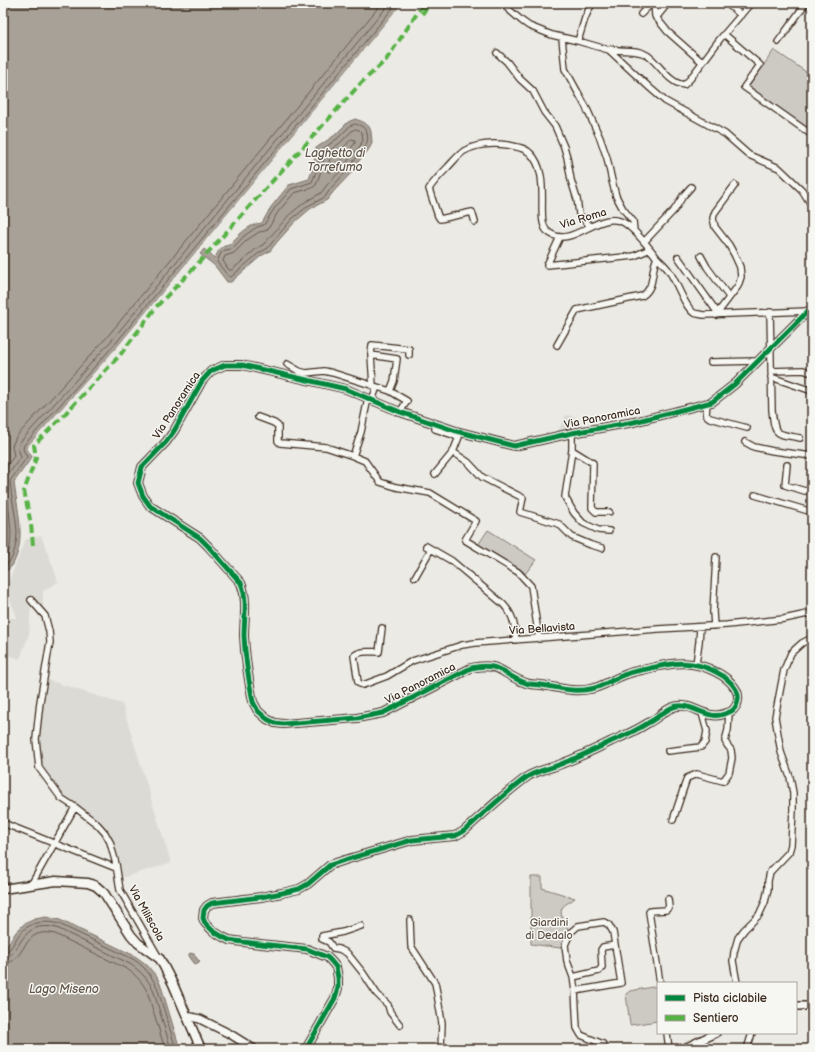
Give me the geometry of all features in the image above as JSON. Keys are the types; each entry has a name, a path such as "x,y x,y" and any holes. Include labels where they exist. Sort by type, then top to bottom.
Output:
{"main road":[{"path":"3,889 62,882 88,883 96,886 104,893 131,935 138,943 160,959"},
{"name":"Via Miliscola","path":"160,959 173,984 201,1049"}],"street":[{"path":"511,3 507,8 529,26 552,35 609,50 639,51 656,62 670,78 678,84 684,85 724,34 751,3"},
{"path":"578,41 585,18 592,3"},
{"path":"641,14 653,3"},
{"path":"653,3 656,18 668,32 702,62"},
{"path":"656,18 668,3"},
{"path":"726,3 741,15"},
{"path":"778,42 806,3"},
{"path":"724,34 760,65 744,87 812,135"},
{"path":"562,38 565,69 586,107 600,138 607,158 616,196 623,209 633,221 634,231"},
{"path":"609,50 665,101 725,134 749,155 779,168 802,190 812,206"},
{"path":"498,53 533,92 544,112 555,126 567,157 579,214 590,226"},
{"name":"Via Roma","path":"475,222 472,212 440,219 429,189 434,181 463,152 484,144 502,144 526,149 535,159 540,170 542,183 543,226 554,236 571,236 590,226 604,221 616,220 625,224 634,231 670,272 686,303 693,312 703,315 716,313 810,311"},
{"path":"678,257 716,313 740,282 741,277 740,267 735,256 729,245 715,227 713,218 715,212 735,185"},
{"path":"644,242 675,209 691,187"},
{"path":"560,237 547,265 634,256 650,249"},
{"path":"701,256 707,267 729,297"},
{"path":"557,345 577,310 642,296 646,293 650,289 652,283 657,258"},
{"name":"Via Panoramica","path":"729,712 733,710 737,704 737,690 730,681 722,675 709,668 696,664 676,663 633,672 625,674 601,687 588,690 527,684 500,669 492,666 480,666 471,668 383,714 357,718 283,724 276,723 267,719 258,711 253,702 245,639 244,590 241,583 200,538 150,506 143,496 138,483 142,467 166,442 174,431 202,382 211,371 225,365 242,365 346,389 400,412 456,431 514,446 572,433 634,422 712,402 735,384 770,348 810,311"},
{"path":"770,312 773,424 775,431 780,434 800,438"},
{"path":"353,456 375,386 371,356 372,345 409,349 409,355"},
{"path":"371,356 397,359 394,381 390,391"},
{"path":"711,362 758,361"},
{"path":"287,364 306,373 324,371 357,379 390,391 407,401 400,412"},
{"path":"771,371 803,370 812,373"},
{"path":"771,377 812,391"},
{"path":"707,403 706,416 747,428"},
{"path":"258,417 278,426 278,441 280,443 326,447 353,456 365,461 380,482 396,487 430,493 476,521 465,540 518,572 531,586 539,638"},
{"path":"435,474 453,452 459,437 435,429 436,424"},
{"path":"572,433 572,450 565,496 574,513 583,523 598,530 609,531"},
{"path":"745,442 773,452 812,456"},
{"path":"572,450 593,463 592,508 596,512 609,512"},
{"path":"453,452 468,462 482,477 523,498 520,512 559,524 572,537 602,548"},
{"path":"787,465 785,485 805,491 812,489"},
{"path":"755,495 812,512"},
{"path":"415,576 428,548 452,561 510,611 516,640"},
{"path":"714,626 713,612 716,557"},
{"name":"Via Miliscola","path":"31,600 45,616 50,642 40,702 36,739 39,768 61,798 98,825 105,834 110,842 120,890 160,959"},
{"name":"Via Bellavista","path":"382,628 379,652 361,652 355,654 354,656 358,682 360,684 363,685 387,676 412,661 462,645 658,629 714,626 784,618 812,613"},
{"path":"696,664 700,627"},
{"path":"737,982 733,961 738,938 759,915 765,902 770,872 789,852 791,845 793,793 790,777 781,752 775,717 784,670 791,653 802,643 812,638"},
{"path":"306,1049 335,998 338,988 336,968 327,957 307,949 229,940 212,931 205,923 203,918 204,910 207,906 212,903 268,896 299,889 308,884 330,866 345,860 418,839 455,836 464,831 529,776 614,741 672,708 685,706 712,716 720,716 729,712 728,730 725,741 731,750 732,758 729,773 723,780 696,774 687,778 673,820"},
{"path":"668,751 701,747 705,742 707,730 702,713"},
{"path":"31,885 75,807"},
{"path":"3,823 116,868"},
{"path":"660,982 649,912 650,910 666,910 668,907 668,899"},
{"path":"410,920 411,946 435,983 442,1023 441,1049"},
{"path":"575,991 621,983 613,932 609,925 604,922 578,926 571,932 565,946 567,961 573,977 577,1028 581,1035 603,1044 606,1049"},
{"path":"361,926 343,932 322,936 322,939 329,942 333,948 347,953 377,994 388,1005 390,1012 400,1025"},
{"path":"573,977 599,972 602,967 601,950 603,947 615,945"},
{"path":"327,957 333,948"},
{"path":"797,1006 812,1006"},
{"path":"187,1016 200,1019 230,1034 254,1049"},
{"path":"667,1034 670,1049"},
{"path":"683,1049 714,1034"},
{"path":"747,1049 752,1034"}],"shaded area":[{"path":"566,415 576,417 576,430 556,435"},
{"path":"41,536 58,582 43,591 43,611 31,602 29,634 20,659 6,654 8,618 17,618 6,589 25,540"},
{"path":"45,679 122,704 171,863 121,878 114,845 108,835 64,797 46,774 41,765 36,741"}],"green space":[{"path":"774,50 812,76 812,131 748,88"},
{"path":"488,530 536,560 525,574 523,571 478,545"},
{"name":"Giardini di Dedalo","path":"531,877 542,877 542,888 575,898 565,905 561,911 562,917 568,927 568,932 560,948 531,944"},
{"path":"657,986 657,1021 630,1025 626,994 630,991"}],"water":[{"path":"3,3 402,3 118,346 27,447 32,457 14,482 20,523 18,553 11,567 6,571 3,568"},
{"name":"Laghetto di Torrefumo","path":"355,119 363,122 369,127 372,142 369,150 357,163 353,171 327,200 310,209 295,222 270,251 261,256 231,282 227,282 215,266 200,254 204,249 215,258 220,249 229,245 244,231 252,226 262,223 271,207 289,185 309,179 313,168 316,148 335,135 348,122"},
{"name":"Lago Miseno","path":"46,917 60,920 135,956 146,964 157,977 161,986 180,1049 3,1049 3,952 16,932 24,924 35,919"},
{"path":"190,953 194,954 200,961 196,964 194,963 189,956"}],"pier":[{"path":"402,3 404,3 120,348 29,448 31,450 30,453 27,447 118,346"}],"marked path":[{"path":"33,545 31,524 24,491 36,458 34,445 120,355 157,306 193,269 361,83 386,60 424,3"},
{"path":"422,14 430,3"}],"cycle path":[{"path":"306,1049 335,998 338,988 336,967 327,957 307,949 229,940 213,931 205,923 203,918 204,910 207,906 212,903 261,897 299,889 308,884 330,865 412,840 455,836 464,831 503,796 530,775 574,759 626,735 671,708 685,706 710,715 724,714 733,710 737,705 738,694 729,680 716,672 700,665 684,663 668,664 636,671 595,688 584,690 528,684 495,668 481,666 471,668 383,713 357,718 283,724 275,723 267,719 258,711 253,702 245,652 245,602 241,583 200,538 150,506 143,496 138,483 142,467 166,442 174,431 202,381 211,371 225,365 242,365 346,389 400,412 456,431 514,446 572,433 634,422 712,402 735,384 808,311"}]}
